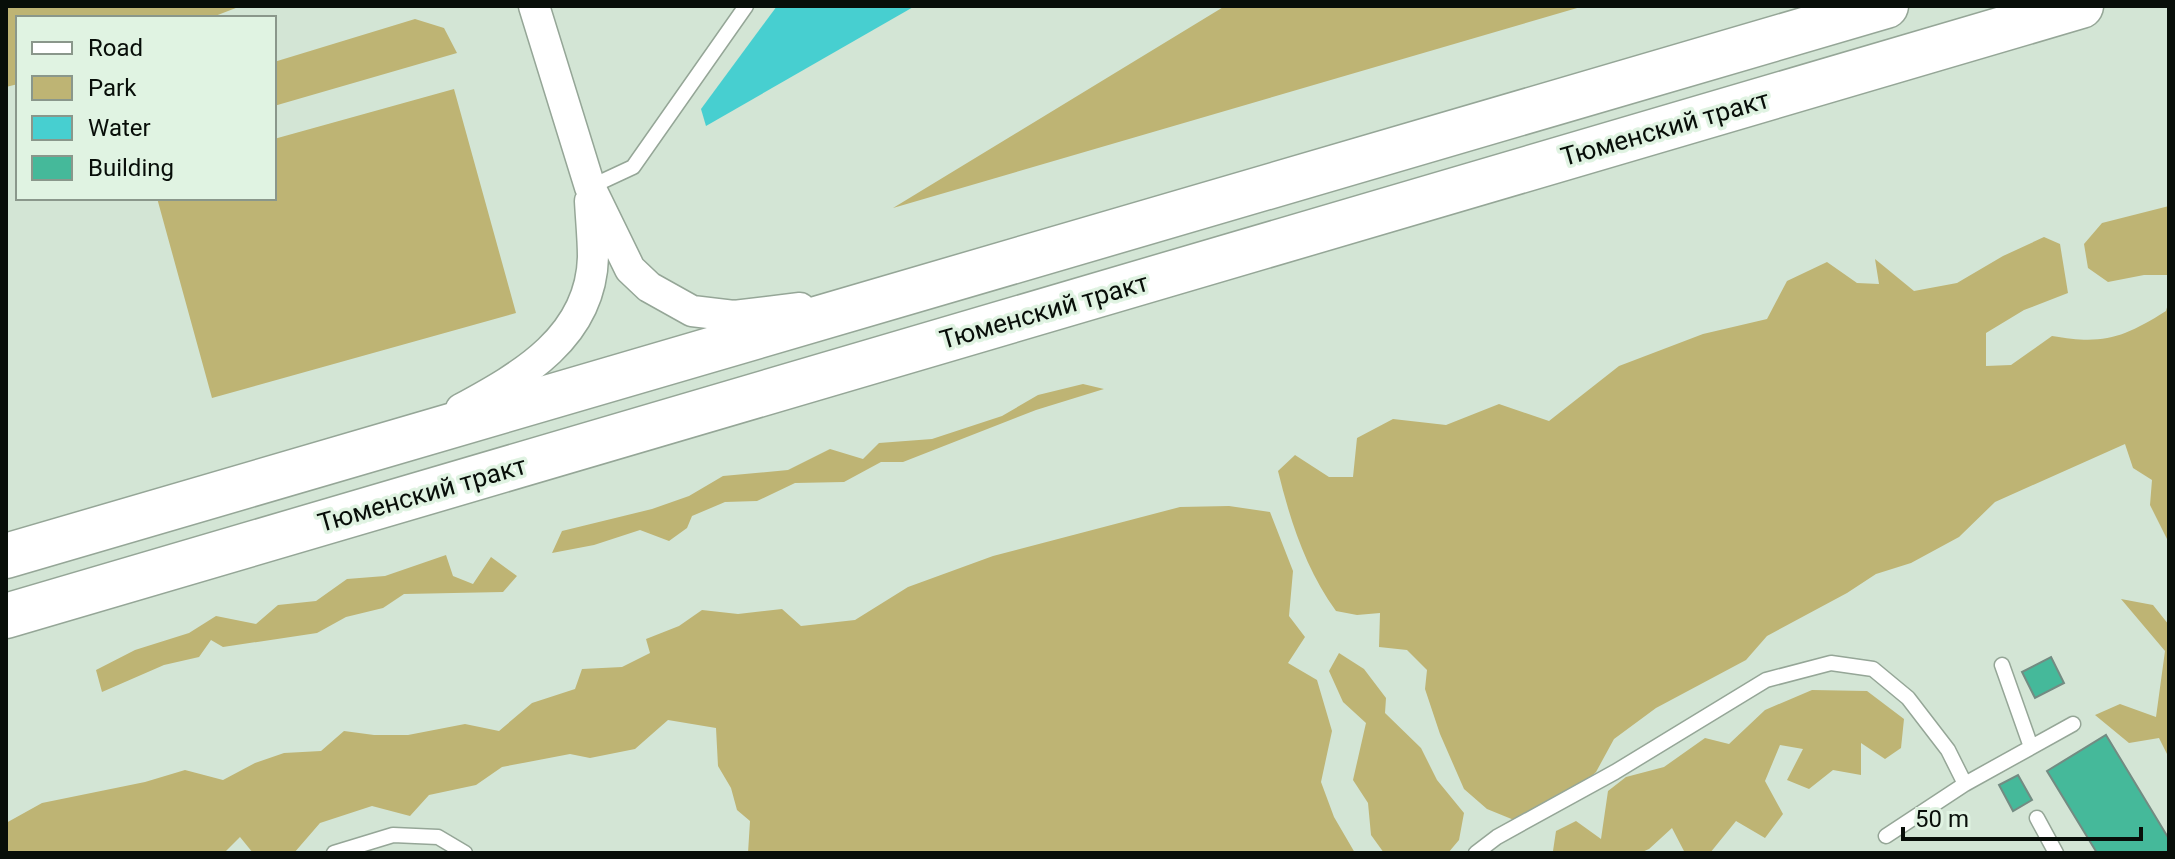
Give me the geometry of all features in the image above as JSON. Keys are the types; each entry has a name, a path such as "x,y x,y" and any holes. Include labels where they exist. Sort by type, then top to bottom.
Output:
{"main road":[{"path":"6,556 1886,6"},
{"name":"Тюменский тракт","path":"6,616 2081,6"}],"street":[{"path":"534,6 590,187 630,269 649,287 692,311 734,316 886,298"},
{"path":"409,438 511,382 546,355 565,333 580,309 590,282 593,259 590,187"}],"lane":[{"path":"590,187 633,167 746,6"},
{"path":"1476,853 1497,837 1615,772 1766,680 1831,663 1873,669 1908,698 1948,750 1965,784"},
{"path":"2002,665 2031,747"},
{"path":"1886,836 1965,784 2073,724"},
{"path":"2037,818 2056,853"},
{"path":"334,853 393,835 438,837 465,853"}],"green space":[{"path":"6,6 241,6 215,16 16,16 16,84 6,87"},
{"path":"1225,6 1584,6 893,208"},
{"path":"415,19 444,28 457,53 276,105 276,61"},
{"path":"454,89 516,313 212,398 158,200 276,200 276,138"},
{"path":"2169,206 2169,275 2144,275 2108,282 2088,268 2084,244 2102,223"},
{"path":"2044,237 2060,244 2068,293 2024,310 1986,333 1986,366 2011,365 2052,336 2085,340 2124,333 2166,311 2169,300 2169,543 2150,505 2152,480 2133,468 2125,444 1995,502 1959,537 1911,563 1876,574 1767,636 1746,660 1656,708 1614,739 1596,772 1564,802 1514,820 1487,809 1464,789 1425,689 1427,670 1407,650 1379,647 1380,613 1357,615 1336,611 1308,562 1278,471 1295,455 1329,477 1353,477 1357,438 1393,419 1446,425 1499,404 1549,421 1619,366 1703,334 1767,319 1787,281 1827,262 1857,283 1879,284 1875,259 1914,291 1957,283"},
{"path":"1083,384 1104,389 1036,410 903,462 881,462 844,482 795,483 757,501 725,502 692,516 687,528 669,541 640,530 594,545 552,553 562,531 652,509 689,496 723,476 788,470 830,449 863,459 879,443 932,439 1002,416 1038,395"},
{"path":"1229,506 1270,512 1293,571 1289,616 1305,637 1288,663 1317,680 1332,731 1321,782 1334,817 1355,853 748,853 750,821 737,810 731,788 718,766 716,728 668,720 635,749 590,758 570,754 502,767 476,785 429,795 410,816 372,806 320,823 294,853 253,853 240,837 224,853 6,853 6,823 42,803 145,782 185,770 223,780 255,763 284,753 321,751 344,731 408,735 465,724 499,731 532,703 575,689 582,669 622,667 650,653 646,639 679,626 702,610 738,614 782,609 801,626 855,620 908,587 993,556 1180,507"},
{"path":"446,555 453,576 473,584 491,557 517,576 503,592 404,594 383,608 346,617 317,633 223,647 211,640 199,657 164,665 102,692 96,670 135,650 189,633 216,616 256,624 278,605 316,601 347,579 385,576"},
{"path":"2121,599 2153,605 2169,625 2169,766 2168,756 2159,738 2129,743 2095,715 2120,704 2156,717 2165,651"},
{"path":"1339,653 1364,669 1386,698 1385,713 1421,748 1437,780 1464,813 1459,840 1448,853 1384,853 1371,835 1368,803 1353,780 1366,723 1343,702 1329,671"},
{"path":"1812,690 1867,691 1904,719 1901,748 1885,759 1861,743 1861,775 1833,770 1809,789 1787,780 1803,749 1780,745 1765,781 1783,814 1765,838 1736,821 1710,853 1685,853 1672,828 1640,853 1553,851 1556,831 1576,821 1601,839 1608,791 1626,777 1664,767 1705,738 1729,744 1765,710"}],"water":[{"path":"777,6 915,6 706,126 701,109"}],"building":[{"path":"2051,657 2064,683 2035,698 2022,672"},
{"path":"2106,735 2169,839 2169,853 2097,853 2047,771"},
{"path":"2018,775 2032,800 2013,811 1999,785"}]}
